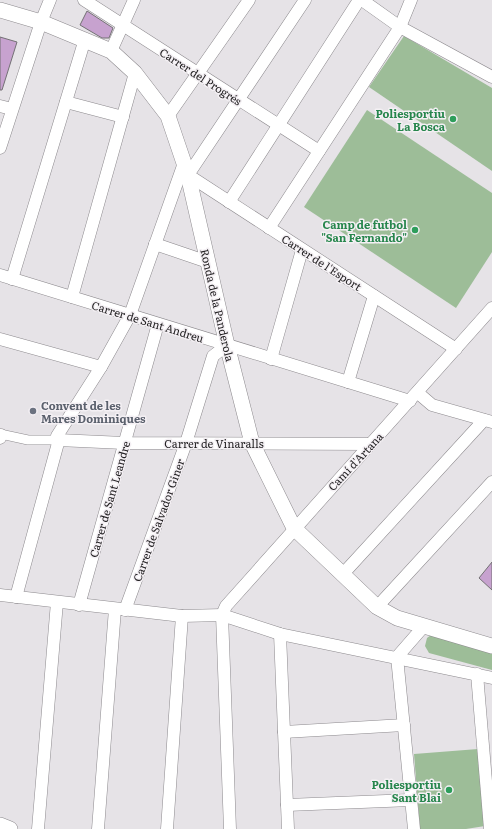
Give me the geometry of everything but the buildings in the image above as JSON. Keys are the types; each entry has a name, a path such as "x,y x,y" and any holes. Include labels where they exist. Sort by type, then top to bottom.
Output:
{"street":[{"path":"0,148 41,22 50,0"},
{"name":"Carrer del Progrés","path":"84,0 319,151"},
{"path":"111,51 134,0"},
{"path":"168,116 249,0"},
{"path":"16,597 58,444 57,436 101,367 130,315 155,244 186,169 238,100 305,0"},
{"path":"229,202 361,0 400,27 492,76"},
{"path":"269,228 400,27 412,0"},
{"name":"Ronda de la Panderola","path":"0,10 41,22 111,51 135,73 168,116 186,169 227,345 252,443 294,528 342,575 378,607 397,618 492,646"},
{"path":"12,279 85,39"},
{"path":"72,297 135,73"},
{"path":"66,102 123,117"},
{"path":"0,106 12,110"},
{"name":"Carrer de l'Esport","path":"186,169 229,202 456,349"},
{"path":"155,244 208,262"},
{"path":"271,359 302,250"},
{"name":"Carrer de Sant Andreu","path":"0,275 348,382 414,397"},
{"path":"348,382 374,296"},
{"name":"Camí d'Artana","path":"222,615 226,606 294,528 414,397 492,308"},
{"name":"Carrer de Sant Leandre","path":"79,604 158,324"},
{"path":"0,339 101,367"},
{"name":"Carrer de Salvador Giner","path":"98,829 120,609 186,443 213,356 227,345"},
{"path":"342,575 488,421 432,405 414,397"},
{"path":"0,436 28,440 58,440"},
{"name":"Carrer de Vinaralls","path":"58,440 124,444 371,444"},
{"path":"378,607 492,482"},
{"path":"0,595 182,616 222,615 280,634 397,657 492,678"},
{"path":"38,829 57,602"},
{"path":"222,615 230,829"},
{"path":"167,829 182,616"},
{"path":"414,829 397,657 424,626"},
{"path":"280,634 288,829"},
{"path":"477,674 490,829"},
{"path":"284,732 404,725"},
{"path":"287,805 411,800"},
{"path":"0,825 10,829"}],"green space":[{"name":"Poliesportiu La Bosca","path":"404,36 492,88 492,171 369,87"},
{"name":"Camp de futbol \"San Fernando\"","path":"367,110 492,193 492,252 456,308 304,207"},
{"path":"431,635 492,652 492,670 429,653 425,646 427,638"},
{"name":"Poliesportiu Sant Blai","path":"478,749 485,826 466,829 420,829 414,754"}],"place":[{"name":"Poliesportiu La Bosca","path":"453,119"},
{"name":"Camp de futbol \"San Fernando\"","path":"415,230"},
{"name":"Convent de les Mares Dominiques","path":"33,411"},
{"name":"Poliesportiu Sant Blai","path":"449,790"}]}
